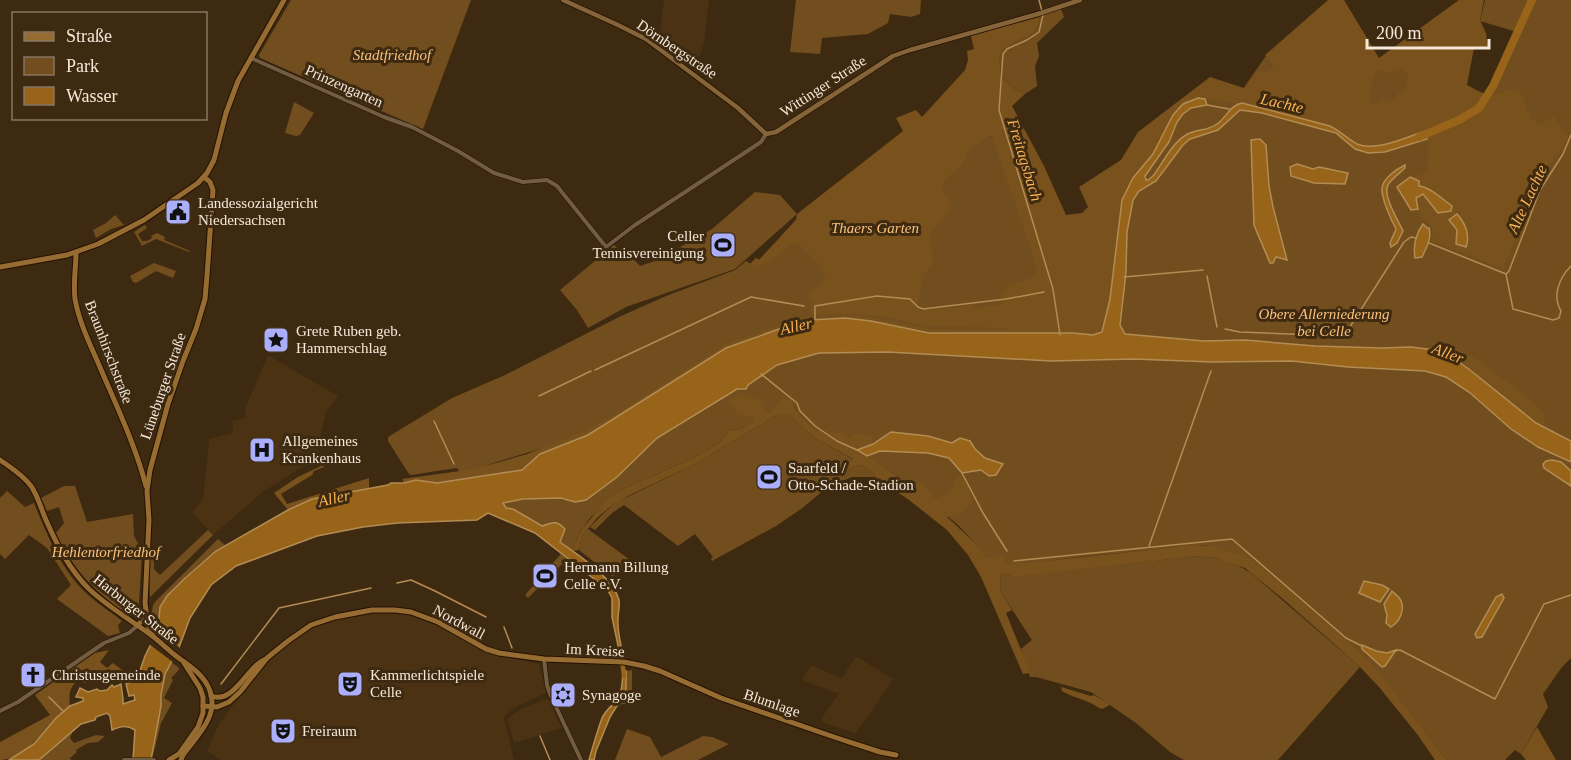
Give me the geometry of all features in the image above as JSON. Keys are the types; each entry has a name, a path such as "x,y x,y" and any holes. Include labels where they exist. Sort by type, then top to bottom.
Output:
{"main road":[{"path":"0,267 76,252 106,240 144,220 190,190 204,177 214,160 234,91 284,0"},
{"name":"Dörnbergstraße","path":"562,0 636,33 656,46 751,118 766,134"},
{"name":"Wittinger Straße","path":"766,134 776,132 892,56 1080,0"},
{"name":"Lüneburger Straße","path":"153,636 148,626 146,607 147,491 152,457 204,299 213,190 210,182 204,177"},
{"name":"Braunhirschstraße","path":"76,252 74,291 77,308 126,428 147,491"},
{"path":"138,461 147,463 152,457"},
{"name":"Harburger Straße","path":"0,460 32,488 58,547 77,576 93,592 153,636 181,660"},
{"name":"Lüneburger Straße","path":"138,626 146,607"},
{"name":"Nordwall","path":"211,696 221,697 231,692 256,664 319,621 381,609 425,617 486,649 499,653 544,659"},
{"name":"Nordwall","path":"212,706 229,698 243,687 267,658"},
{"name":"Im Kreise","path":"544,659 622,662 644,666"},
{"path":"169,760 179,759 183,755 207,724 211,715 211,696 204,680 190,665 181,660"},
{"path":"179,759 180,753 198,727 204,706 200,688 181,660"},
{"name":"Blumlage","path":"644,666 721,698 837,738 896,755"},
{"path":"204,706 212,706"}],"street":[{"name":"Prinzengarten","path":"251,58 427,135 486,169 523,182 547,180"},
{"name":"Wittinger Straße","path":"547,180 557,186 606,247 635,225 761,142 766,134"},
{"path":"0,711 20,701 104,643 129,633 138,626"},
{"path":"544,659 550,694 581,760"},
{"path":"124,760 153,760"}],"shaded area":[{"path":"664,0 709,0 704,43 701,53 691,66 659,43"},
{"name":"Allgemeines Krankenhaus","path":"268,355 338,396 326,412 314,462 263,492 213,535 192,512 203,499 209,439 233,433 232,421 246,418 245,408"},
{"path":"382,612 408,613 438,623 477,647 498,655 539,664 546,693 514,708 504,717 514,760 221,760 207,751 219,724 258,672 289,642 309,629 345,616"},
{"path":"856,656 893,679 855,733 821,722 839,694 802,680 811,665 842,678"},
{"path":"546,699 562,728 514,743 507,719 517,711"}],"green space":[{"name":"Stadtfriedhof","path":"291,0 471,0 423,129 260,58 259,55"},
{"path":"796,0 921,0 920,14 911,17 890,14 888,23 868,34 822,38 820,54 790,52"},
{"name":"Thaers Garten","path":"1328,0 1344,0 1379,58 1459,0 1484,0 1480,20 1486,33 1488,48 1474,48 1467,85 1480,92 1493,95 1511,89 1522,94 1531,119 1541,125 1553,116 1569,138 1534,189 1504,269 1432,241 1433,229 1414,209 1397,184 1427,172 1428,142 1425,131 1390,144 1362,145 1330,126 1259,107 1198,98 1173,115 1153,154 1133,178 1102,332 1093,335 929,333 845,318 810,320 588,435 541,454 522,470 437,483 416,480 404,483 402,479 460,471 496,463 560,441 616,414 725,345 806,318 861,316 930,329 1006,330 1006,328 930,326 862,314 813,315 812,300 806,296 826,280 819,264 798,243 755,268 749,265 756,258 759,260 796,220 797,214 903,131 896,118 916,110 922,117 965,70 968,60 967,51 974,49 971,36 1039,17 1040,22 1031,35 1010,44 1002,51 1001,77 1017,91 1025,94 1012,106 1044,166 1066,215 1082,213 1088,207 1079,187 1121,160 1138,132 1210,77 1244,88 1259,70 1266,72 1274,67 1265,55","holes":["1403,68 1408,75 1406,90 1398,93 1389,103 1385,99 1374,105 1370,100 1372,80 1379,69 1390,74","992,136 1037,268 1033,277 1007,286 1002,294 1003,305 976,308 974,305 921,311 917,308 923,276 933,263 930,235 953,205 942,190 944,180 961,166 969,149"]},
{"name":"Obere Allerniederung bei Celle","path":"1330,0 1380,60 1466,87 1485,96 1517,32 1480,21 1485,0 1571,0 1571,658 1543,694 1548,707 1521,754 1515,750 1505,760 1447,760 1385,682 1249,560 1226,550 1203,545 999,567 985,560 974,542 958,525 908,484 885,467 815,430 795,407 777,403 772,412 764,411 764,408 754,417 756,421 741,429 729,430 719,443 691,459 621,490 590,518 572,551 560,542 554,522 542,526 513,509 506,508 503,503 540,498 576,502 570,440 460,473 457,468 411,475 388,441 388,437 452,398 505,375 619,317 666,296 735,270 746,261 751,264 756,258 759,260 796,220 942,190 943,180 968,149 992,136 1065,215 1082,215 1115,167 1209,78 1243,89 1265,57"},
{"path":"1061,9 1064,17 1037,43 1039,56 1035,66 1037,86 1025,94 1017,91 1001,77 1002,51 1010,44 1031,35 1040,22 1039,17"},
{"path":"294,102 314,113 300,135 296,136 285,133"},
{"path":"755,192 780,195 797,214 735,269 626,307 588,328 577,310 560,290 614,245 622,253 625,250 640,266 655,261 712,229"},
{"path":"115,215 124,225 111,229 96,238 93,230"},
{"path":"145,225 147,228 138,234 142,241 147,241 157,233 165,237 164,240 190,251 156,239 142,246 134,232"},
{"path":"154,263 176,271 173,278 156,271 136,283 133,282 130,276"},
{"path":"1455,348 1478,360 1525,395 1544,413 1546,428 1536,423 1453,358 1435,350"},
{"path":"740,392 763,402 764,411 771,412 784,398 791,400 797,412 815,430 841,433 850,438 857,433 872,436 873,444 858,451 908,484 924,485 935,499 950,492 954,481 961,474 973,501 966,510 947,517 974,542 986,558 989,559 997,554 1006,559 1004,562 1006,565 1197,545 1214,546 1247,557 1288,589 1367,660 1447,760 1435,760 1379,687 1360,667 1283,599 1245,568 1215,558 1199,556 1019,576 1001,573 1000,591 1012,610 1006,613 1028,667 1029,673 1023,674 981,577 968,555 947,530 875,477 873,471 861,465 846,468 853,459 813,437 788,414 779,414 695,464 612,505 582,536 579,550 572,551 582,529 605,502 621,490 691,459 719,443 729,430 741,429 755,421 754,417 738,413 728,401"},
{"name":"Saarfeld / Otto-Schade-Stadion","path":"784,413 813,437 854,460 847,467 861,465 873,471 875,477 853,477 830,485 776,526 712,561 713,557 695,534 678,546 624,505 595,530 590,527 612,505 695,464"},
{"path":"323,465 324,467 314,471 312,475 281,494 287,504 369,478 369,489 312,499 288,510 274,493 298,477"},
{"name":"Hehlentorfriedhof","path":"64,486 75,486 87,522 133,514 134,536 142,551 139,603 136,611 130,609 126,614 104,597 85,578 62,546 56,533 64,523 59,507 47,511 41,498"},
{"name":"Hehlentorfriedhof","path":"7,491 25,507 34,503 50,540 70,575 88,595 122,621 118,625 120,633 108,636 57,599 71,585 47,548 29,535 5,559 0,554 0,498"},
{"path":"588,529 645,571 629,571 612,576 579,550 582,536"},
{"path":"208,530 213,535 150,597 151,549 158,550 158,555 154,555 154,569 160,575"},
{"path":"218,539 225,545 185,577 167,597 158,630 153,617 154,603"},
{"name":"Hermann Billung Celle e.V.","path":"561,554 567,559 528,598 525,595"},
{"path":"1199,556 1226,561 1251,573 1360,667 1278,760 1184,760 1170,752 1136,723 1091,692 1030,677 1021,649 1032,640 1000,591 1001,573 1011,576"},
{"path":"109,650 100,662 107,668 113,663 126,673 121,678 99,679 84,683 80,678 71,690 70,706 38,739 16,756 0,760 0,742 50,715 35,695 95,653"},
{"path":"171,662 179,670 171,678 173,680 164,698 172,703 161,723 153,756 165,674"},
{"path":"632,670 632,695 629,704 616,707 624,690 626,671"},
{"path":"1061,687 1094,695 1110,705 1102,709 1065,693"},
{"path":"1537,727 1556,760 1526,760 1521,754"},
{"path":"627,729 650,737 661,757 703,736 729,744 698,760 615,760"},
{"path":"72,731 70,738 74,743 96,735 105,736 98,742 88,743 76,750 71,760 39,760"}],"water":[{"name":"Aller","path":"1198,98 1205,99 1207,105 1191,108 1183,114 1169,142 1145,176 1146,180 1153,176 1181,138 1213,126 1234,106 1242,103 1330,126 1357,144 1365,146 1391,143 1425,131 1427,139 1385,152 1368,153 1355,149 1336,133 1262,113 1240,110 1218,130 1190,139 1156,181 1139,191 1133,200 1127,232 1126,272 1120,325 1125,334 1204,341 1245,340 1315,346 1411,347 1435,350 1453,358 1470,370 1536,423 1571,441 1571,462 1538,447 1511,429 1469,392 1446,377 1425,371 1292,361 1213,362 1133,359 1051,361 888,352 819,353 777,365 748,385 746,389 737,389 657,438 617,477 586,500 575,502 561,498 523,499 503,503 506,508 513,509 542,526 554,523 562,526 565,529 560,542 610,583 619,600 618,628 623,656 620,655 612,617 612,598 607,589 535,533 488,513 477,520 397,523 363,527 317,536 236,566 211,585 190,618 178,650 165,674 151,760 133,760 135,730 124,727 112,730 110,716 107,713 81,724 39,760 9,760 34,744 56,718 70,706 83,701 83,698 76,697 80,688 88,692 97,689 100,691 107,690 112,685 114,687 121,684 123,704 135,700 134,695 129,696 126,684 137,679 158,630 160,607 167,596 216,551 312,499 391,483 416,480 437,483 522,470 540,454 588,435 726,348 810,320 845,318 929,333 1093,335 1102,332 1110,299 1122,200 1133,178 1153,154 1173,115 1183,104"},
{"path":"1260,139 1266,145 1269,186 1287,260 1276,257 1273,263 1270,263 1254,225 1251,140"},
{"path":"1297,164 1313,169 1319,167 1348,173 1345,184 1314,183 1291,176 1290,167"},
{"path":"1405,165 1405,168 1389,183 1387,189 1389,202 1403,231 1397,243 1391,247 1390,243 1396,229 1385,203 1382,188 1394,171"},
{"path":"1410,177 1419,181 1419,186 1432,191 1452,206 1451,211 1438,213 1423,194 1416,198 1418,209 1411,210 1397,187"},
{"path":"1457,214 1466,230 1468,238 1466,247 1456,244 1457,230 1449,220"},
{"path":"1423,224 1429,228 1429,240 1422,257 1415,258 1416,240"},
{"path":"891,432 928,436 952,443 960,438 970,441 985,458 1003,464 996,475 989,476 981,470 962,473 949,458 928,453 880,451 867,456 857,450 873,444"},
{"path":"1546,461 1561,462 1571,471 1571,486 1544,468 1543,464"},
{"path":"1364,581 1389,589 1380,602 1359,593"},
{"path":"1392,591 1402,603 1402,611 1397,622 1391,627 1386,623 1387,615 1384,604"},
{"path":"1502,594 1504,598 1482,637 1477,638 1475,634 1496,597"},
{"path":"1362,645 1387,653 1396,650 1382,667 1362,649"},
{"path":"623,671 626,671 625,693 610,717 594,760 589,760 602,718 620,692"}],"pier":[{"path":"157,629 171,638 181,649 174,663 149,644"}],"waterway":[{"name":"Freitagsbach","path":"1039,0 1042,11"},
{"name":"Lachte","path":"1419,137 1459,120 1479,108 1493,86 1532,0"},
{"name":"Freitagsbach","path":"1043,15 1039,32 1007,49 1003,54 999,110 1053,289 1060,335"},
{"path":"1207,105 1229,109"},
{"name":"Alte Lachte","path":"1506,274 1540,190 1563,154 1571,135"},
{"path":"1225,329 1240,332 1340,336 1346,333 1404,242 1411,237 1416,238"},
{"path":"1429,243 1506,274 1513,309 1553,320 1559,318 1561,311 1557,299 1558,287 1571,266"},
{"path":"1124,277 1203,270"},
{"path":"1207,276 1217,327"},
{"name":"Aller","path":"815,319 815,306 877,296 910,299 923,309 1044,292"},
{"path":"595,370 751,297 804,306"},
{"path":"539,396 591,371"},
{"path":"1149,546 1211,371"},
{"path":"761,374 797,403 800,411 815,426 837,441 857,450"},
{"path":"434,421 454,464"},
{"path":"962,473 1007,551"},
{"path":"1014,561 1232,539 1346,638 1362,646"},
{"path":"397,583 411,580 486,617"},
{"path":"221,684 279,608 371,588"},
{"path":"1395,651 1400,650 1495,699 1544,604 1571,595"},
{"path":"504,627 512,648"},
{"path":"621,651 624,676"},
{"path":"49,697 64,712"},
{"path":"540,736 550,760"}],"place":[{"name":"Landessozialgericht Niedersachsen","path":"178,212"},
{"name":"Celler Tennisvereinigung","path":"723,245"},
{"name":"Grete Ruben geb. Hammerschlag","path":"276,340"},
{"name":"Allgemeines Krankenhaus","path":"262,450"},
{"name":"Saarfeld / Otto-Schade-Stadion","path":"769,477"},
{"name":"Hermann Billung Celle e.V.","path":"545,576"},
{"name":"Christusgemeinde","path":"33,675"},
{"name":"Kammerlichtspiele Celle","path":"350,684"},
{"name":"Synagoge","path":"563,695"},
{"name":"Freiraum","path":"283,731"}]}
